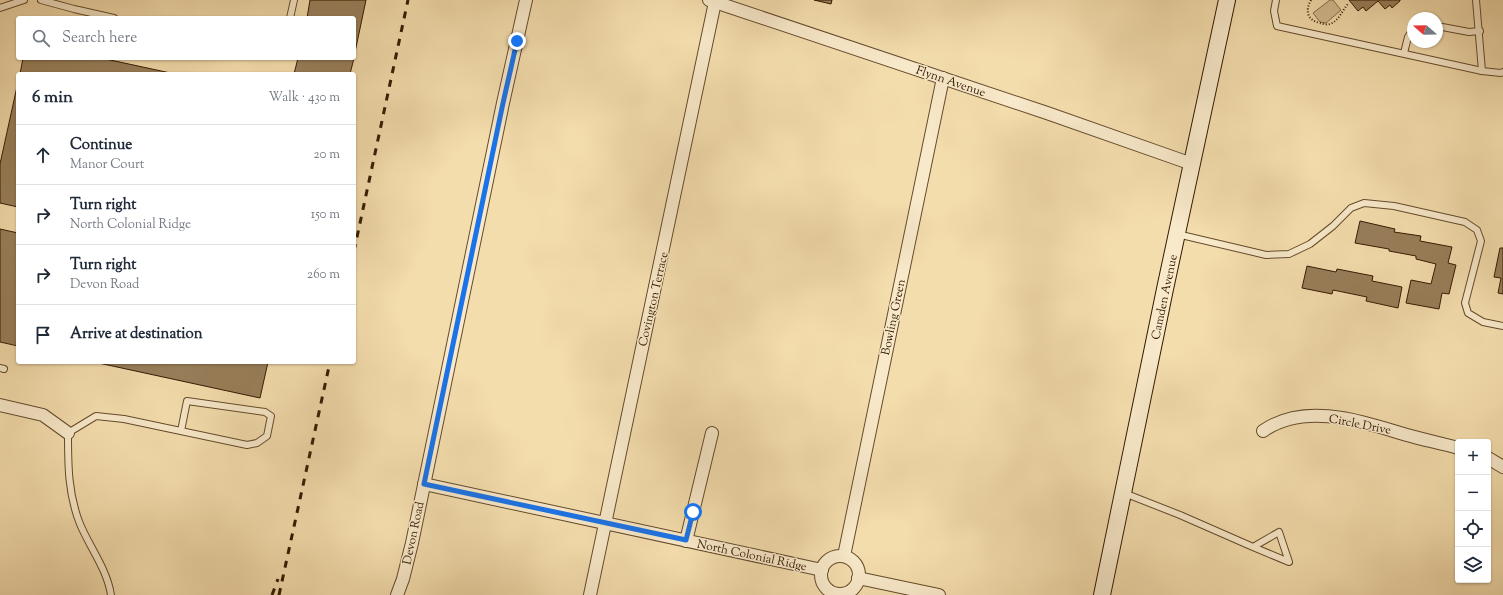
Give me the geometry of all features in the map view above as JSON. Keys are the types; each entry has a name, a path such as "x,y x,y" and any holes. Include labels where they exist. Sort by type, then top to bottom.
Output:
{"main road":[{"name":"Camden Avenue","path":"1102,595 1227,0"}],"street":[{"name":"Devon Road","path":"397,595 403,579 412,543 501,110 526,0"},
{"name":"Flynn Avenue","path":"712,1 788,25 1192,164"},
{"name":"Covington Terrace","path":"590,595 662,256 712,1"},
{"name":"Bowling Green","path":"844,556 943,78"},
{"path":"0,405 43,415 68,433"},
{"name":"Circle Drive","path":"1263,431 1272,425 1299,416 1312,415 1341,417 1392,429 1407,435 1455,447"},
{"path":"686,540 712,433"},
{"path":"1491,460 1503,468"},
{"name":"North Colonial Ridge","path":"424,484 822,570"},
{"path":"844,556 855,564 858,578 852,588 836,594 830,591 822,582 822,570 824,565 832,557 844,556"},
{"path":"858,578 939,595"}],"lane":[{"path":"0,8 24,0"},
{"path":"41,0 105,16"},
{"path":"290,16 294,0"},
{"path":"1276,0 1274,11 1277,26 1482,71 1503,72"},
{"path":"1476,0 1480,31 1482,71"},
{"path":"1443,27 1469,32 1480,31"},
{"path":"1404,53 1407,41"},
{"path":"1177,234 1266,255 1289,254 1310,244 1333,226 1351,208 1364,203 1394,206 1465,222 1477,230 1481,241 1465,303 1468,313 1483,322 1503,326"},
{"path":"111,595 105,574 81,526 75,510 69,480 68,433 96,416 124,419 247,445 257,443 267,436 271,416 265,412 187,401 181,431"},
{"path":"1124,493 1180,515 1253,547 1289,562 1280,532 1253,547"}],"path":[{"path":"1311,0 1307,10 1308,15 1314,21 1326,24 1330,24 1335,21 1349,3"}],"shaded area":[{"path":"1330,0 1333,0 1341,10 1326,23 1320,22 1313,13"}],"building":[{"path":"310,0 366,0 356,48 356,16 307,16"},
{"path":"814,0 832,0 831,4"},
{"path":"1349,0 1400,1 1392,8 1390,5 1385,9 1378,1 1366,11 1363,7 1358,11"},
{"path":"23,60 110,60 166,72 20,72"},
{"path":"298,60 354,60 350,72 294,72"},
{"path":"16,91 16,207 0,203 0,164"},
{"path":"1360,221 1395,229 1394,232 1421,236 1420,241 1452,247 1448,263 1456,265 1449,294 1442,293 1439,309 1406,303 1411,280 1431,284 1436,264 1416,259 1416,256 1389,251 1389,249 1355,243"},
{"path":"0,229 16,233 16,346 0,342"},
{"path":"1500,248 1503,248 1503,294 1498,293 1501,278 1494,277"},
{"path":"1307,266 1336,272 1337,269 1373,276 1372,281 1402,287 1398,308 1366,301 1367,297 1333,290 1332,294 1302,288"},
{"path":"103,364 268,364 260,398"}],"railway":[{"path":"356,242 408,0"},
{"path":"279,595 330,364"},
{"path":"272,595 278,579"}],"route":[{"path":"517,41 424,484 686,540 693,512"}]}
